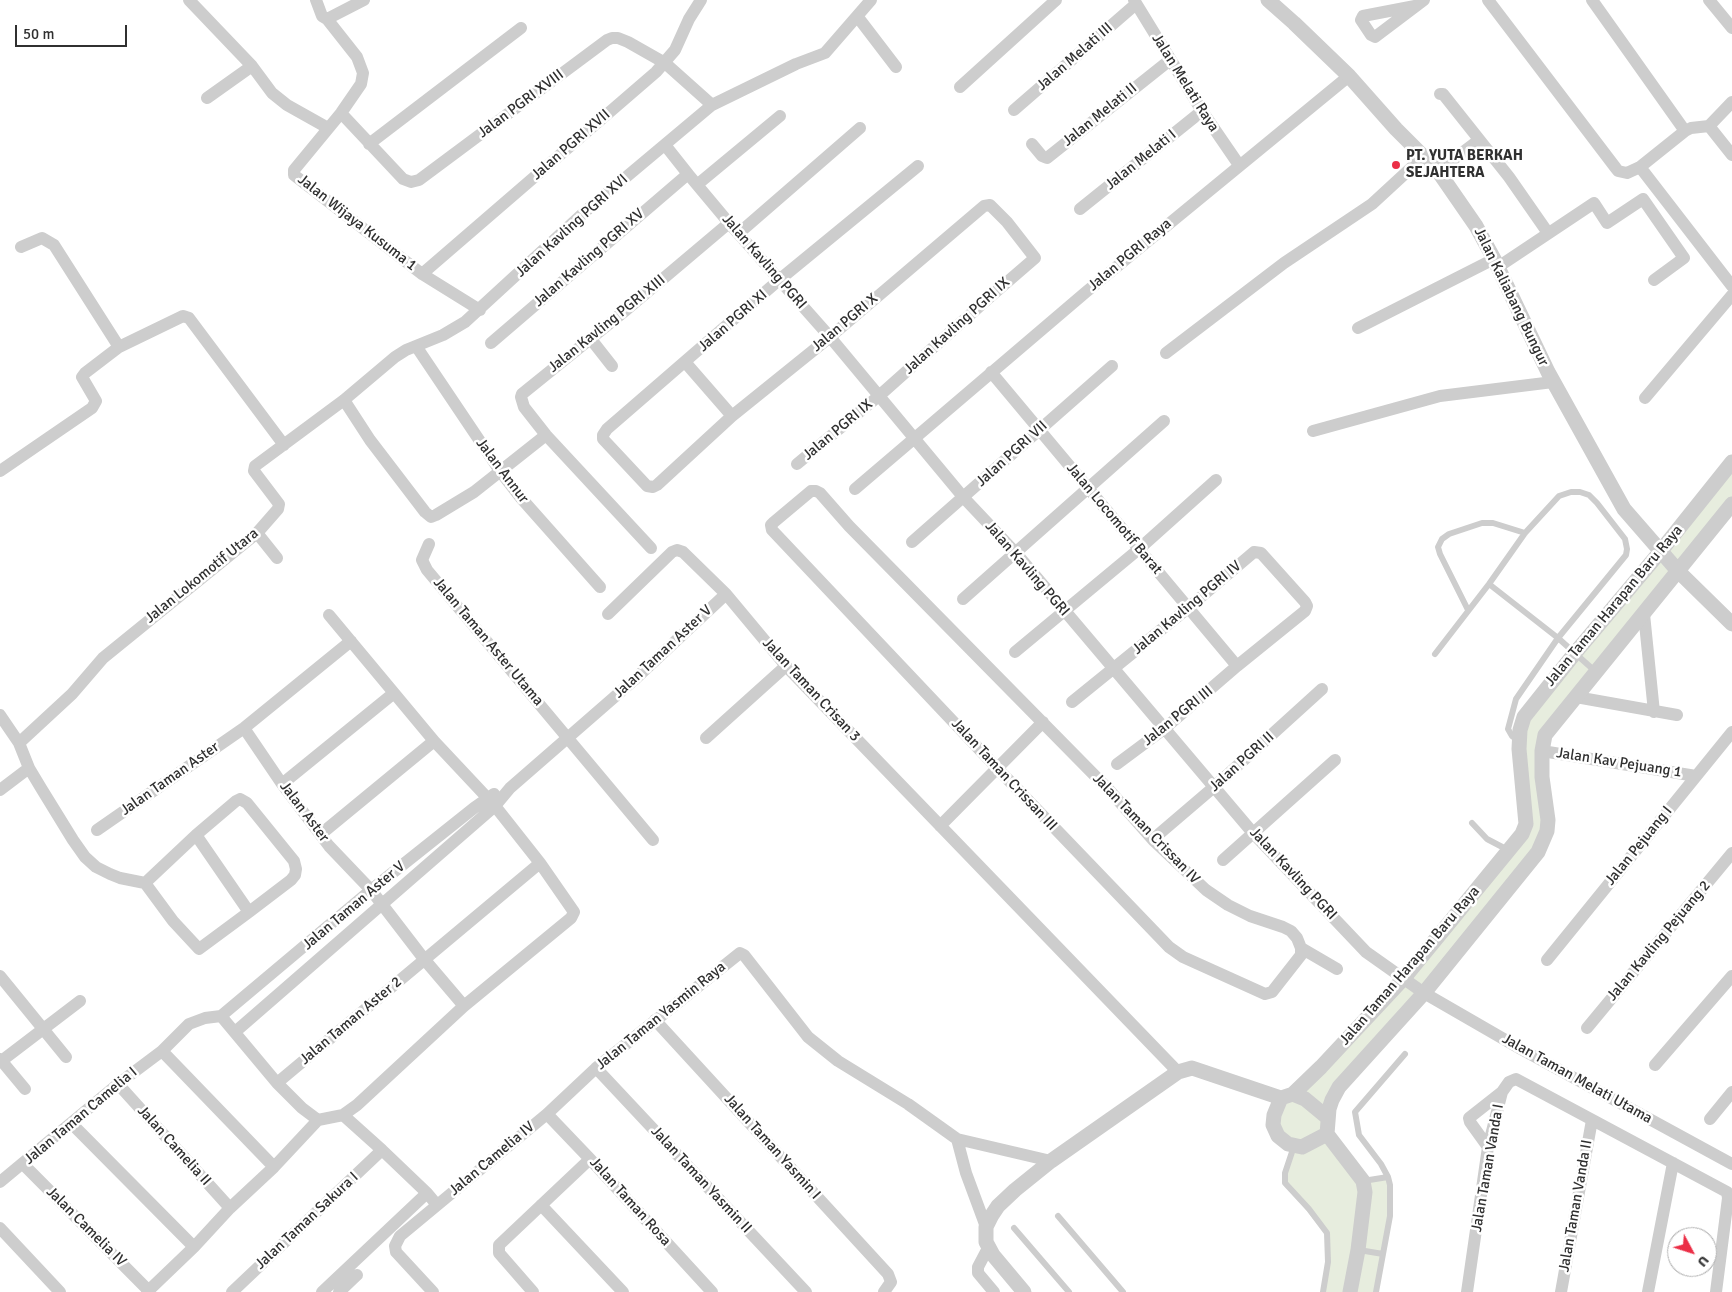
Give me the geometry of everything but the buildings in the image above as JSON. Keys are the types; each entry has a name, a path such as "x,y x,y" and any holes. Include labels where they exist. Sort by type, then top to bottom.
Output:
{"street":[{"path":"189,0 252,66 272,92 287,105 328,128"},
{"name":"Jalan Wijaya Kusuma 1","path":"316,0 322,16 327,19 357,57 363,73 361,84 341,113 294,170 294,175 422,274 480,310"},
{"path":"327,19 364,0"},
{"name":"Jalan PGRI XVII","path":"422,274 665,63 681,40 689,18 701,0"},
{"name":"Jalan Kavling PGRI XVI","path":"480,310 588,209 712,106 796,64 825,53 871,0"},
{"path":"960,87 1056,0"},
{"name":"Jalan Kaliabang Bungur","path":"1268,0 1294,22 1349,76 1396,130 1438,171 1476,226 1496,263 1553,382 1624,509 1660,552 1732,624"},
{"path":"1488,0 1618,171 1627,173 1640,167 1691,128 1709,126 1732,102"},
{"path":"1592,0 1685,131"},
{"path":"1709,0 1732,28"},
{"name":"Jalan Melati Raya","path":"1135,2 1202,111 1239,165"},
{"name":"Jalan Melati III","path":"1014,110 1135,2"},
{"path":"857,16 896,67"},
{"path":"369,144 521,28"},
{"name":"Jalan PGRI XVIII","path":"341,113 403,179 412,182 418,180 607,40 618,38 665,63 712,106"},
{"name":"Jalan Melati II","path":"1032,144 1042,156 1047,158 1170,60"},
{"path":"207,98 252,66"},
{"name":"Jalan PGRI Raya","path":"855,489 1086,292 1349,76"},
{"path":"1440,94 1443,94 1510,177 1548,233"},
{"name":"Jalan Melati I","path":"1080,209 1202,111"},
{"path":"698,184 780,116"},
{"path":"1709,126 1732,155"},
{"path":"739,233 860,128"},
{"path":"1438,171 1480,140"},
{"name":"Jalan Kavling PGRI","path":"666,145 729,223 880,395 964,498 1015,552 1253,833 1366,952 1424,992"},
{"path":"1166,353 1284,264 1372,204 1424,157"},
{"name":"Jalan PGRI XI","path":"647,486 603,439 604,432 779,280 918,166"},
{"path":"1640,167 1732,286"},
{"name":"Jalan Kavling PGRI XV","path":"492,344 688,174"},
{"path":"1358,328 1496,263 1548,233 1594,203 1608,223 1643,199 1684,258 1654,280"},
{"name":"Jalan PGRI X","path":"647,486 653,487 657,485 732,416 830,337 986,205 990,205 1007,222 1035,258"},
{"name":"Jalan Kavling PGRI XIII","path":"546,435 524,406 521,398 522,394 729,223"},
{"path":"21,247 42,238 54,246 119,348"},
{"name":"Jalan Kavling PGRI IX","path":"880,395 1035,258"},
{"path":"1645,398 1732,295"},
{"name":"Jalan Lokomotif Utara","path":"19,743 72,694 102,658 257,533 278,510 279,504 254,469 344,400 395,357 443,335 465,322 480,310"},
{"path":"0,471 92,408 96,401 82,377 83,375 119,348 183,316 189,318 284,445"},
{"path":"590,338 612,366"},
{"name":"Jalan Annur","path":"416,346 500,471 521,498 600,587"},
{"path":"685,362 732,416"},
{"name":"Jalan PGRI VII","path":"912,542 1112,366"},
{"name":"Jalan Locomotif Barat","path":"991,372 1237,666"},
{"path":"1313,431 1440,396 1553,382"},
{"name":"Jalan PGRI IX","path":"797,464 880,395"},
{"path":"344,400 370,440 430,516 436,515 474,492 546,435 651,548"},
{"path":"963,599 1164,421"},
{"name":"Jalan Taman Harapan Baru Raya","path":"1287,1096 1321,1067 1404,978 1522,834 1526,824 1519,749 1520,730 1524,717 1732,462"},
{"path":"1015,652 1139,549 1216,480"},
{"name":"Jalan Taman Crissan III","path":"816,491 811,491 774,522 771,525 772,530 1158,936 1183,957 1265,994 1272,992 1301,951"},
{"name":"Jalan Taman Crissan IV","path":"816,491 1110,791 1154,841 1206,890 1228,905 1250,916 1283,926 1297,938 1301,951"},
{"name":"Jalan Taman Harapan Baru Raya","path":"1327,1134 1332,1100 1339,1087 1424,992 1538,852 1547,831 1548,820 1542,777 1542,751 1545,735 1732,504"},
{"path":"257,533 277,558"},
{"name":"Jalan Taman Aster Utama","path":"429,544 423,555 423,565 568,736"},
{"name":"Jalan Taman Crisan 3","path":"608,614 672,552 677,550 683,552 726,594 786,666 1178,1072"},
{"name":"Jalan Kavling PGRI IV","path":"1072,702 1254,552 1261,553"},
{"name":"Jalan PGRI III","path":"1117,764 1164,729 1306,610 1307,606 1261,553"},
{"name":"Jalan Taman Aster V","path":"220,1016 371,890 510,788 634,680 726,594"},
{"path":"1644,614 1654,712"},
{"path":"148,1291 194,1247 230,1208 274,1168 318,1120 343,1115 357,1105 464,1006 572,918 574,912 540,863 492,801 434,740 329,615"},
{"path":"244,728 351,641"},
{"path":"706,738 786,666"},
{"name":"Jalan PGRI II","path":"1159,834 1322,689"},
{"path":"282,784 394,693"},
{"path":"1576,697 1677,715"},
{"path":"0,715 19,743 29,768 85,857 96,867 110,874 145,883 173,921 199,948 291,880 296,869 294,862 247,803 240,799 196,835 145,883"},
{"path":"940,826 1043,722"},
{"name":"Jalan Aster","path":"244,728 282,784 329,846 371,890 381,904"},
{"name":"Jalan Taman Aster","path":"96,830 244,728"},
{"name":"Jalan Pejuang I","path":"1547,960 1732,732"},
{"path":"568,736 653,840"},
{"path":"321,834 434,740"},
{"name":"Jalan Kav Pejuang 1","path":"1542,751 1696,776"},
{"path":"1223,860 1334,760"},
{"path":"0,790 29,768"},
{"name":"Jalan Taman Aster V","path":"235,1032 381,904 492,801"},
{"path":"196,835 249,912"},
{"name":"Jalan Kavling Pejuang 2","path":"1587,1028 1732,854"},
{"path":"424,959 540,863"},
{"path":"381,904 464,1006"},
{"path":"1301,951 1313,953 1337,969"},
{"name":"Jalan Taman Yasmin Raya","path":"547,1114 596,1068 740,953 744,955 808,1037 838,1061 908,1104 957,1139 1052,1160"},
{"name":"Jalan Taman Aster 2","path":"277,1083 424,959"},
{"path":"0,976 66,1057"},
{"path":"1655,1065 1732,976"},
{"name":"Jalan Taman Melati Utama","path":"1424,992 1521,1049 1732,1164"},
{"path":"25,1089 1,1061 80,1001"},
{"path":"220,1016 277,1083 302,1108 318,1120"},
{"name":"Jalan Taman Camelia I","path":"0,1182 118,1084 162,1051 190,1024 205,1018 220,1016"},
{"name":"Jalan Taman Yasmin I","path":"655,1020 888,1274 891,1282 884,1292"},
{"path":"162,1051 274,1168"},
{"name":"Jalan Taman Yasmin II","path":"596,1068 806,1292"},
{"path":"986,1227 998,1206 1014,1190 1052,1160 1178,1072 1192,1068 1287,1096 1305,1099 1328,1118"},
{"name":"Jalan Taman Vanda I","path":"1467,1292 1488,1147 1502,1092 1509,1082 1519,1080 1727,1192 1727,1254"},
{"name":"Jalan Camelia II","path":"118,1084 230,1208"},
{"path":"1488,1147 1469,1118 1502,1092"},
{"path":"1710,1119 1732,1092"},
{"path":"1287,1096 1274,1115 1273,1125 1282,1139 1288,1144 1302,1147 1327,1134 1363,1181 1365,1192 1358,1250 1350,1292"},
{"name":"Jalan Camelia IV","path":"433,1292 396,1252 395,1246 400,1236 547,1114"},
{"name":"Jalan Taman Rosa","path":"547,1114 590,1158 712,1292"},
{"name":"Jalan Camelia IV","path":"343,1115 427,1193 437,1205"},
{"name":"Jalan Taman Vanda II","path":"1561,1292 1592,1120"},
{"path":"71,1123 194,1247"},
{"path":"957,1139 966,1173 986,1227 988,1248 1024,1292"},
{"name":"Jalan Taman Sakura I","path":"232,1292 246,1287 382,1150"},
{"path":"532,1292 500,1254 499,1245 590,1158"},
{"path":"1648,1292 1673,1163"},
{"name":"Jalan Camelia IV","path":"23,1164 148,1291"},
{"path":"322,1292 427,1193"},
{"path":"541,1205 623,1292"},
{"path":"0,1228 60,1292"},
{"path":"988,1248 978,1267 978,1273 994,1292"},
{"path":"1716,1292 1727,1254"},
{"path":"340,1292 357,1275"}],"lane":[{"path":"1435,654 1489,584 1525,533 1560,496 1571,492 1580,492 1597,502 1620,532 1626,545 1626,554 1558,638 1516,699 1508,729 1512,736 1520,742"},
{"path":"1468,610 1440,554 1438,547 1442,539 1449,534 1482,523 1493,523 1525,533"},
{"path":"1489,584 1558,638 1596,672"},
{"path":"1472,823 1487,839 1509,851"},
{"path":"1376,1292 1390,1216 1391,1192 1388,1177 1359,1135 1356,1126 1356,1112 1405,1054"},
{"path":"1294,1146 1285,1173 1285,1183 1309,1209 1327,1233 1328,1262 1323,1292"},
{"path":"1363,1181 1388,1177"},
{"path":"1058,1216 1124,1292"},
{"path":"1014,1228 1069,1292"},
{"path":"1358,1250 1383,1254"}],"green space":[{"path":"1732,462 1732,505 1545,735 1547,831 1339,1087 1327,1134 1363,1181 1388,1177 1391,1192 1376,1292 1323,1292 1328,1238 1285,1183 1294,1147 1288,1144 1274,1115 1522,834 1520,730"}],"place":[{"name":"PT. YUTA BERKAH SEJAHTERA","path":"1396,165"}]}
